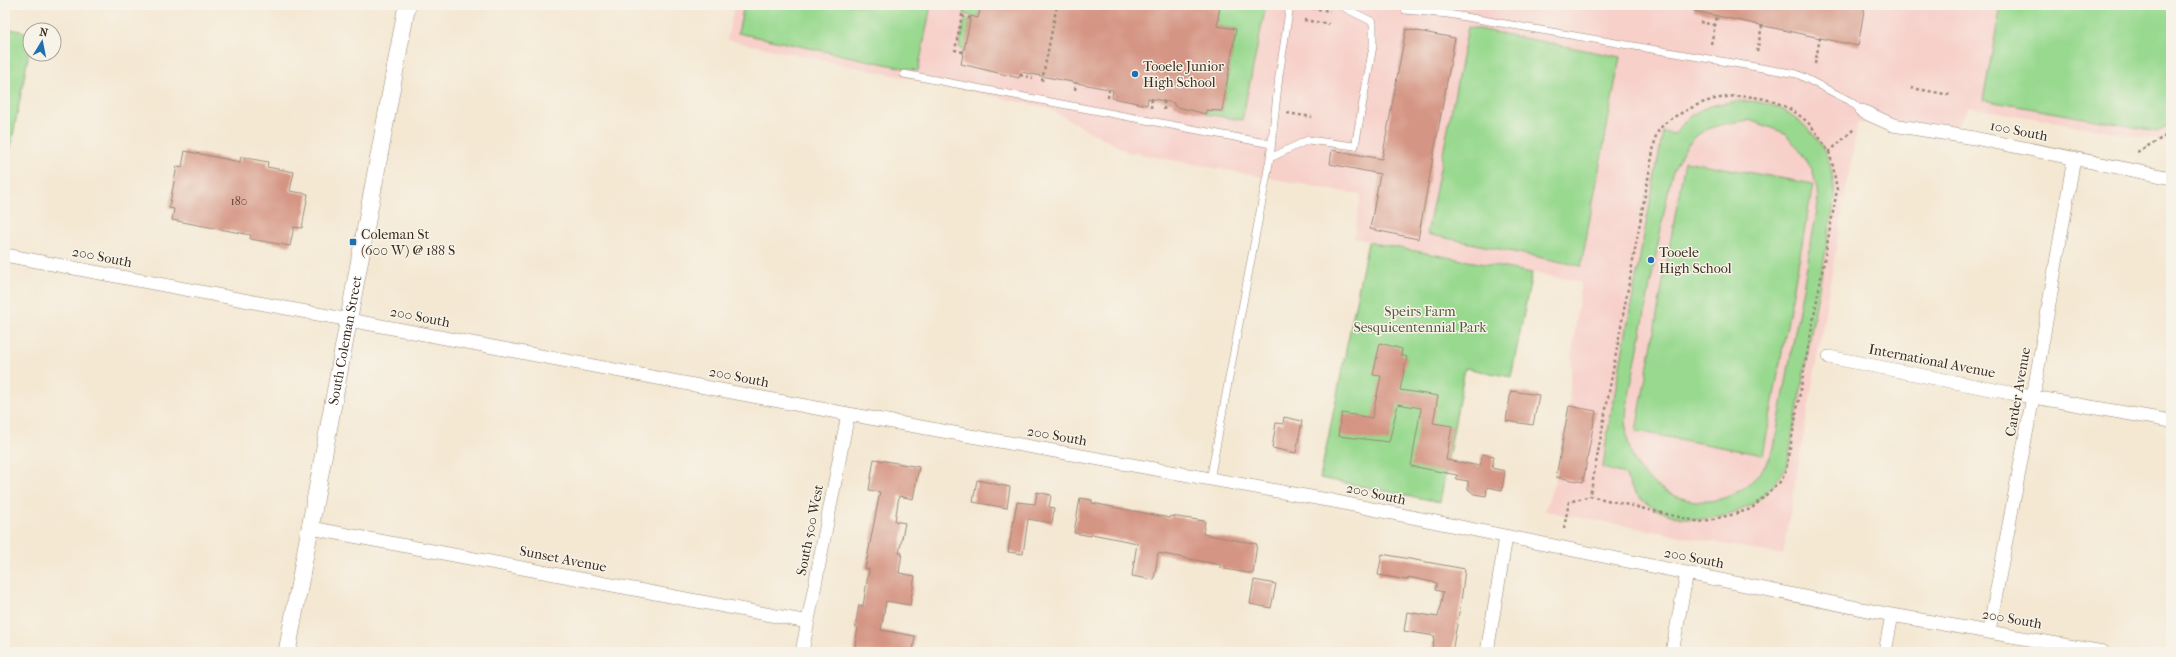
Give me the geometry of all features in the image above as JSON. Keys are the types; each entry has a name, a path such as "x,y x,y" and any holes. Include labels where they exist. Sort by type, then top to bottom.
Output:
{"street":[{"name":"South Coleman Street","path":"287,652 350,320 407,5"},
{"name":"100 South","path":"1862,111 1893,125 2074,158 2171,178"},
{"name":"Carder Avenue","path":"1989,631 2034,397 2074,158"},
{"name":"200 South","path":"5,255 848,414 1333,501 1892,615 2103,652"},
{"name":"International Avenue","path":"1829,357 2034,397 2171,421"},
{"name":"South 500 West","path":"802,652 848,414"},
{"name":"Sunset Avenue","path":"311,528 808,622"},
{"path":"1486,652 1506,537"},
{"path":"1672,652 1687,573"},
{"path":"1885,652 1892,615"}],"lane":[{"path":"1210,480 1270,158 1279,76 1290,5"},
{"path":"1270,158 1308,140 1355,146 1373,46 1373,22 1339,5"},
{"path":"1403,5 1405,10 1436,13 1797,74 1850,101 1862,111"},
{"path":"1430,5 1436,13"},
{"path":"904,74 1272,144"}],"path":[{"path":"963,52 955,50 964,5"},
{"path":"1042,81 1057,5"},
{"path":"1306,7 1331,12"},
{"path":"962,16 970,18"},
{"path":"1711,44 1717,16"},
{"path":"1304,20 1329,24"},
{"path":"1700,22 1714,25"},
{"path":"1757,52 1762,25"},
{"path":"1815,64 1820,38"},
{"path":"1020,75 1033,78"},
{"path":"1075,90 1076,83"},
{"path":"1911,88 1950,95"},
{"path":"1108,98 1109,90"},
{"path":"1564,528 1569,502 1590,496 1700,522 1731,515 1751,508 1782,480 1788,462 1837,190 1829,152 1811,127 1794,112 1764,98 1738,96 1711,99 1660,126 1656,135 1590,496"},
{"path":"1150,108 1152,98"},
{"path":"1164,101 1164,110"},
{"path":"1287,113 1312,117"},
{"path":"1829,152 1854,129"},
{"path":"2137,152 2171,134"}],"shaded area":[{"name":"Tooele High School","path":"734,5 2171,5 2171,142 1969,107 1950,138 1858,122 1783,555 1545,511 1556,477 1569,406 1571,365 1581,282 1354,238 1361,195 1128,152 1045,107 727,40"}],"green space":[{"path":"744,5 931,5 918,71 738,33"},
{"path":"965,5 981,5 978,18 964,14"},
{"path":"1220,5 1266,5 1242,120 1206,114 1206,110 1222,111 1236,29 1217,26"},
{"path":"2001,5 2171,5 2171,124 2157,131 1983,100"},
{"path":"965,19 970,20 968,33 973,48 965,47 964,50 959,47"},
{"path":"1468,27 1620,57 1581,266 1427,234"},
{"path":"5,28 22,31 22,62 27,62 5,177"},
{"path":"1738,101 1760,102 1774,106 1794,117 1812,133 1825,152 1829,162 1834,185 1835,199 1787,467 1775,483 1755,503 1720,517 1689,519 1660,511 1635,493 1625,474 1603,468 1607,436 1663,132 1675,134 1688,118 1702,109 1718,104","holes":["1749,120 1785,133 1800,151 1812,169 1817,189 1818,205 1774,448 1765,465 1754,479 1727,497 1711,501 1694,501 1677,497 1653,483 1637,466 1628,442 1626,420 1627,406 1671,176 1678,161 1692,141 1709,129 1733,122"]},
{"path":"1685,161 1813,184 1763,455 1636,431"},
{"name":"Speirs Farm Sesquicentennial Park","path":"1368,242 1532,273 1511,377 1465,368 1440,502 1320,478"}],"building":[{"path":"981,5 1220,5 1217,26 1236,29 1222,111 1206,110 1206,114 1174,106 1174,103 1148,98 1147,105 1112,98 1113,90 1021,72 1019,78 961,64 971,16 978,18"},
{"path":"1694,5 1865,5 1858,46 1694,11"},
{"path":"1406,29 1455,38 1418,239 1370,229 1380,174 1330,164 1332,150 1382,159"},
{"path":"185,151 240,162 241,157 268,162 267,167 294,172 290,191 308,194 302,228 294,227 290,246 250,239 251,235 172,220 174,209 169,208 177,166 182,167"},
{"path":"1380,343 1402,349 1401,355 1407,357 1400,390 1438,396 1433,423 1452,426 1446,460 1480,466 1482,454 1494,456 1492,468 1505,471 1502,490 1487,487 1486,496 1474,494 1468,489 1468,481 1456,479 1457,475 1411,466 1421,408 1398,404 1389,442 1338,436 1342,413 1372,418 1381,376 1373,375"},
{"path":"1511,391 1539,395 1533,425 1506,421"},
{"path":"1569,406 1596,411 1583,482 1556,477"},
{"path":"1284,417 1302,421 1296,453 1272,448 1276,423 1283,424"},
{"path":"874,459 919,467 913,499 899,496 895,521 905,523 899,553 902,553 899,573 915,576 910,605 886,601 881,630 915,636 913,652 854,652 858,627 855,627 859,605 863,606 869,569 865,569 880,492 869,490"},
{"path":"977,480 1010,487 1007,508 973,502"},
{"path":"1037,492 1051,495 1049,507 1054,508 1052,523 1028,519 1023,554 1008,552 1017,502 1035,504"},
{"path":"1080,498 1092,500 1092,503 1170,518 1170,516 1205,521 1203,534 1257,544 1253,574 1220,568 1221,565 1158,553 1154,580 1132,576 1137,543 1092,534 1091,536 1074,533"},
{"path":"1382,554 1465,569 1452,652 1431,652 1435,636 1404,631 1407,612 1438,617 1443,592 1435,590 1437,583 1408,577 1408,580 1378,575"},
{"path":"1254,580 1276,584 1271,608 1250,604"}],"place":[{"name":"Tooele Junior High School","path":"1135,74"},
{"name":"Coleman St (600 W) @ 188 S","path":"353,242"},
{"name":"Tooele High School","path":"1651,260"}]}
